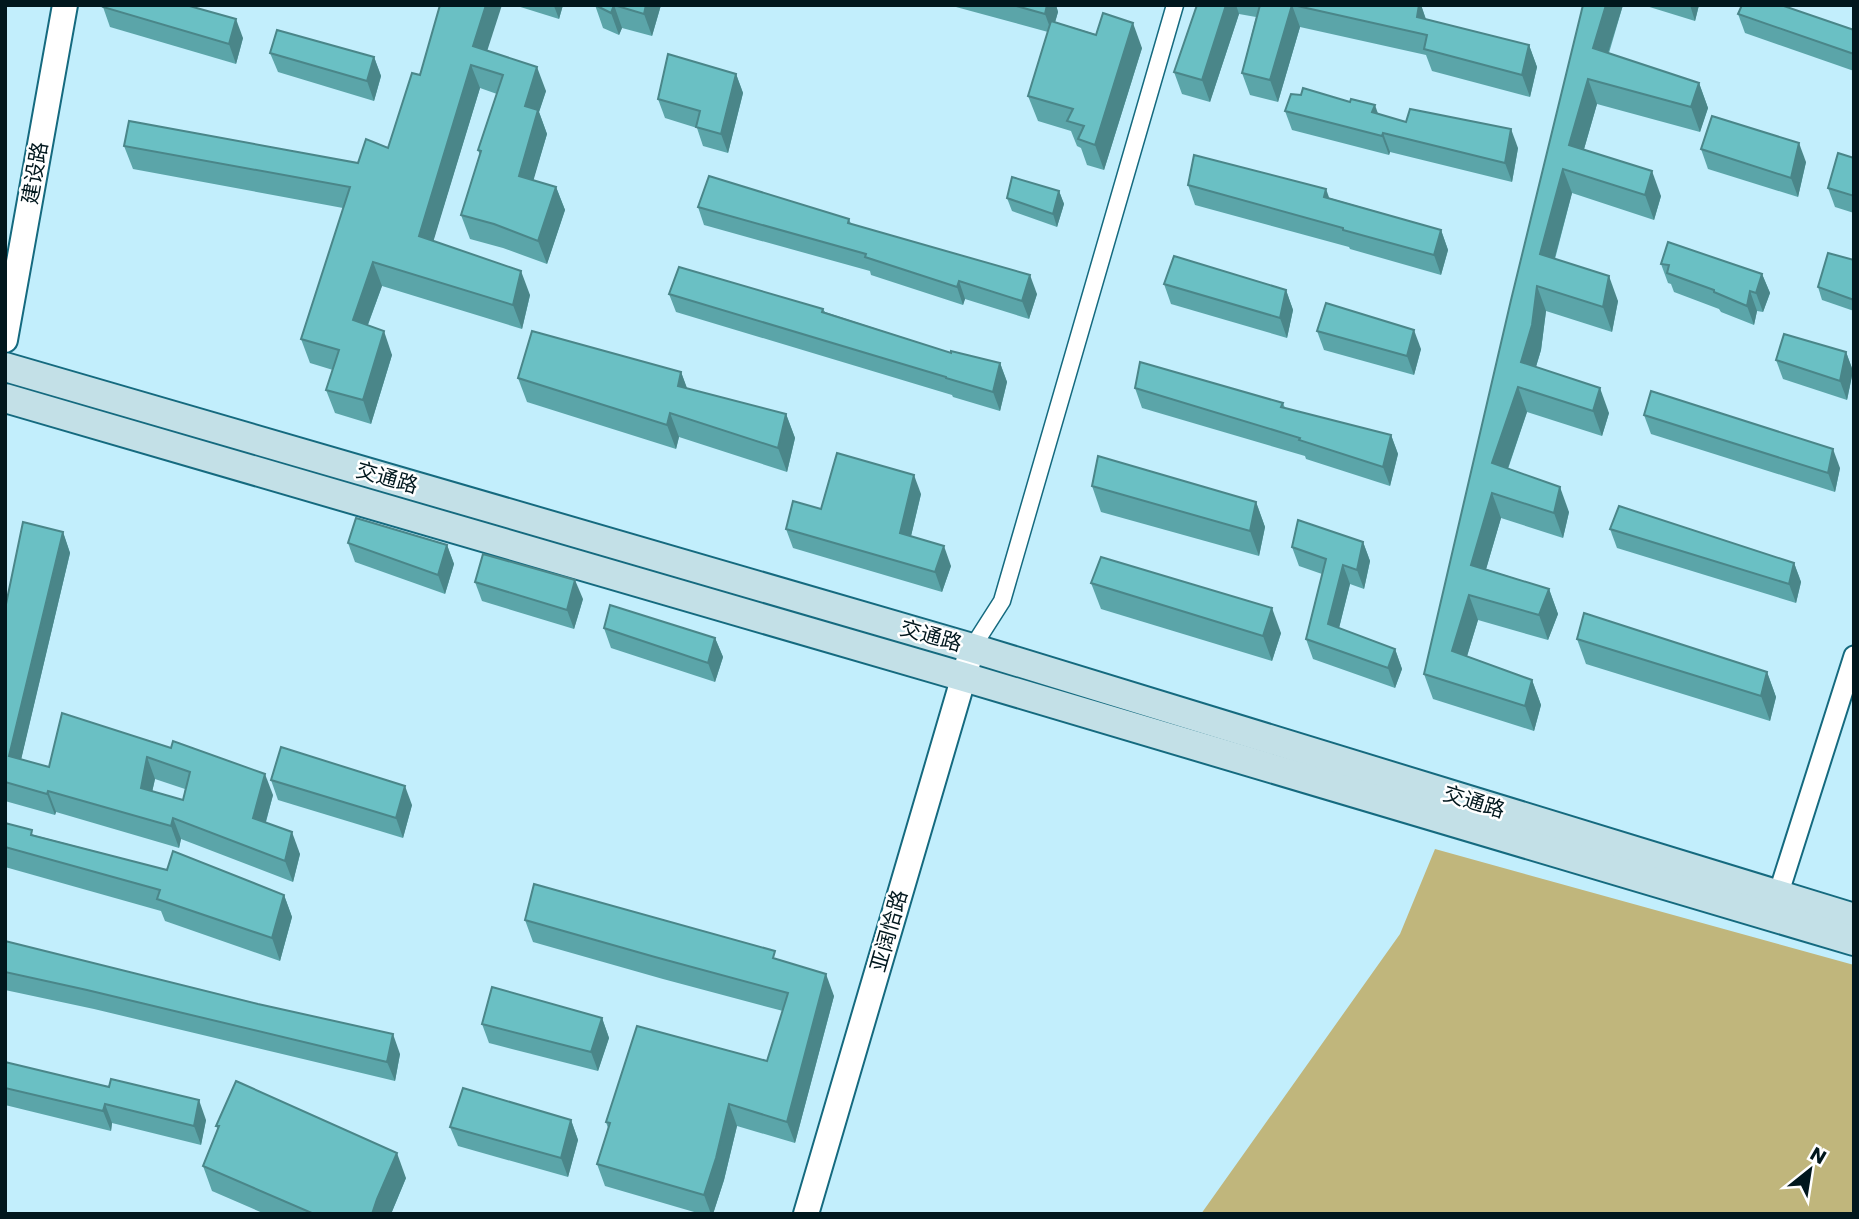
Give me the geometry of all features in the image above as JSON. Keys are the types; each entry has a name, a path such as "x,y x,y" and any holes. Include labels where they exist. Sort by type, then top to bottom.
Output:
{"main road":[{"name":"交通路","path":"5,367 972,648 1854,918"},
{"path":"5,398 964,677 1854,942"}],"street":[{"name":"建设路","path":"5,340 65,5"},
{"path":"972,648 1002,601 1175,5"},
{"name":"亚阔恰路","path":"806,1214 972,648"},
{"path":"1778,895 1854,656"}],"shaded area":[{"path":"1435,849 1854,965 1854,1214 1201,1214 1400,934"}],"building":[{"path":"186,5 236,19 229,44 103,7"},
{"path":"440,5 486,5 473,46 537,67 525,106 538,110 519,176 556,187 538,241 461,215 481,151 478,150 503,75 471,65 419,236 521,271 513,305 373,262 353,320 384,331 363,400 326,390 339,350 301,339 350,187 124,146 129,121 358,163 366,139 388,148 412,73 420,75"},
{"path":"595,5 614,5 611,13"},
{"path":"614,5 646,5 644,14"},
{"path":"1013,5 1047,5 1045,14"},
{"path":"1197,5 1226,5 1202,80 1174,72"},
{"path":"1260,5 1292,5 1270,80 1242,73"},
{"path":"1293,5 1419,5 1417,17 1529,45 1522,75 1424,49 1427,35"},
{"path":"1583,5 1606,5 1593,48 1699,83 1691,107 1588,79 1569,145 1652,171 1645,195 1563,169 1540,254 1609,276 1603,307 1537,286 1532,325 1521,362 1600,388 1593,411 1518,387 1492,463 1560,487 1554,513 1492,493 1471,565 1549,589 1539,615 1469,595 1452,651 1532,680 1525,706 1424,674"},
{"path":"1742,5 1781,5 1854,30 1854,54 1738,14"},
{"path":"1103,13 1133,23 1095,145 1078,139 1084,126 1067,121 1073,109 1028,96 1051,21 1096,35"},
{"path":"277,30 374,57 367,81 270,53"},
{"path":"668,54 736,74 721,134 696,127 700,111 658,99"},
{"path":"1303,88 1350,102 1351,99 1375,105 1372,112 1406,122 1410,109 1511,129 1505,163 1285,111 1291,94 1301,95"},
{"path":"1712,116 1799,143 1791,178 1701,149"},
{"path":"1838,153 1854,158 1854,196 1828,188"},
{"path":"1194,155 1326,189 1324,197 1441,230 1434,255 1188,185"},
{"path":"709,176 849,219 848,223 1030,275 1022,301 959,281 957,287 865,257 866,254 698,207"},
{"path":"1012,177 1059,191 1053,214 1007,198"},
{"path":"1668,242 1762,274 1756,293 1750,291 1747,306 1714,290 1667,273 1669,265 1661,264"},
{"path":"1828,253 1854,260 1854,300 1818,287"},
{"path":"1174,256 1286,290 1280,318 1164,284"},
{"path":"679,267 823,309 822,312 951,353 1000,363 993,392 669,294"},
{"path":"1326,303 1414,330 1407,356 1317,331"},
{"path":"532,331 681,372 678,386 786,414 778,448 670,413 667,425 518,378"},
{"path":"1784,334 1846,352 1840,381 1776,360"},
{"path":"1140,362 1283,403 1281,407 1391,435 1383,467 1299,440 1300,438 1135,388"},
{"path":"1651,391 1833,449 1828,473 1644,415"},
{"path":"837,453 914,475 900,533 944,546 935,572 786,529 793,501 821,509"},
{"path":"1098,456 1256,502 1250,531 1092,486"},
{"path":"1619,506 1794,563 1789,584 1610,529"},
{"path":"356,518 447,545 438,575 348,543"},
{"path":"1298,520 1363,542 1357,570 1343,565 1328,624 1395,649 1388,668 1306,639 1326,559 1292,547"},
{"path":"23,522 63,532 9,756 49,767 62,713 171,748 173,741 265,774 253,818 292,832 285,861 173,818 171,826 48,791 47,794 5,782 5,609","holes":["147,757 190,772 183,800 141,788"]},
{"path":"483,554 575,580 567,610 475,582"},
{"path":"1101,557 1272,608 1263,636 1091,583"},
{"path":"610,605 715,638 708,663 604,628"},
{"path":"1584,613 1767,672 1761,696 1577,639"},
{"path":"281,747 405,786 396,818 271,780"},
{"path":"5,823 32,830 31,835 167,870 173,851 284,895 272,938 157,899 160,890 5,847"},
{"path":"534,884 775,951 773,958 826,974 787,1122 729,1104 704,1195 597,1164 610,1123 606,1122 637,1026 767,1061 788,993 525,920"},
{"path":"5,941 258,1004 393,1034 387,1062 5,972"},
{"path":"492,987 602,1018 591,1052 482,1024"},
{"path":"5,1062 109,1087 111,1079 199,1100 194,1126 105,1104 103,1111 5,1088"},
{"path":"236,1081 397,1153 372,1214 314,1214 203,1166 219,1126 216,1126"},
{"path":"463,1088 571,1120 561,1158 450,1127"}]}
